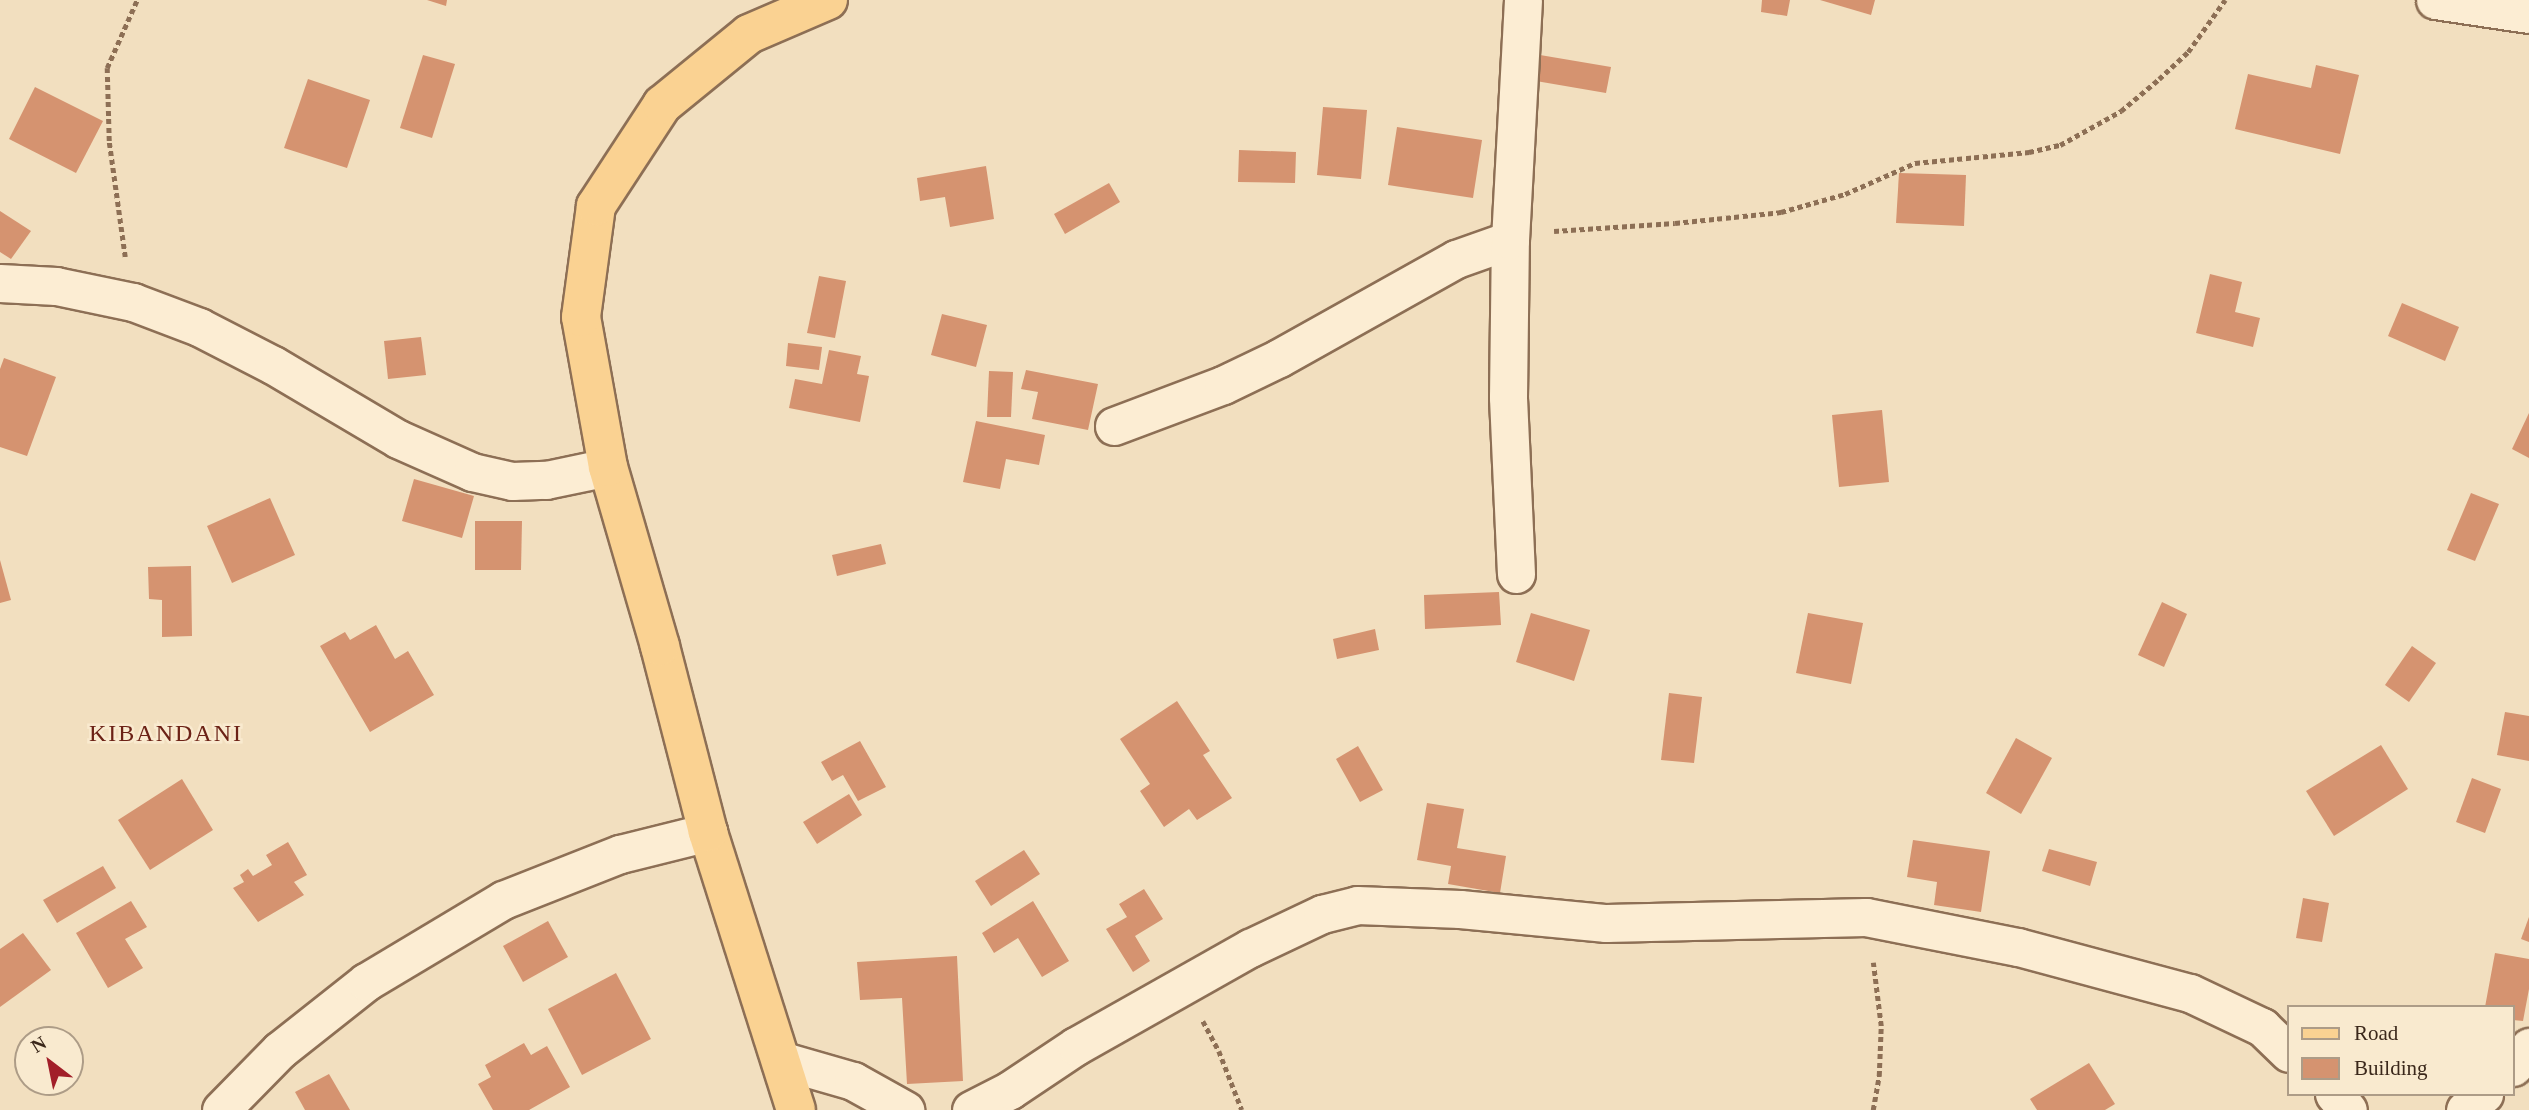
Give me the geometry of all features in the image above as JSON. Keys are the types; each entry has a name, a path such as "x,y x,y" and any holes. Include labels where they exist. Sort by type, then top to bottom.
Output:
{"main road":[{"path":"796,1110 708,832 660,646 608,467 581,317 596,206 662,105 749,34 828,0"}],"street":[{"path":"1516,574 1508,397 1510,240 1523,0"},
{"path":"2435,0 2529,14"},
{"path":"1114,426 1223,385 1279,358 1456,259 1510,240"},
{"path":"0,283 56,286 133,302 199,327 272,365 398,439 472,472 512,481 546,480 608,467"},
{"path":"221,1110 280,1050 366,982 503,900 620,854 708,832"},
{"path":"971,1110 1181,986 1322,914 1357,905 1460,909 1606,923 1866,917 2018,947 2190,993 2262,1027 2288,1052"},
{"path":"2515,1065 2529,1047"},
{"path":"780,1060 853,1081 905,1110"},
{"path":"2336,1096 2348,1110"},
{"path":"2465,1110 2482,1096"}],"path":[{"path":"133,302 116,205 106,96 107,68 137,0"},
{"path":"1510,240 1554,231 1675,223 1781,212 1845,194 1915,163 2029,152 2060,145 2121,111 2160,79 2188,52 2225,0"},
{"path":"1866,917 1881,1026 1879,1076 1873,1110"},
{"path":"1181,986 1219,1051 1242,1110"}],"building":[{"path":"427,0 447,0 446,6"},
{"path":"1762,0 1790,0 1787,16 1761,12"},
{"path":"1820,0 1875,0 1871,15"},
{"path":"423,55 455,64 432,138 400,128"},
{"path":"1540,55 1611,67 1606,93 1536,81"},
{"path":"2316,65 2359,75 2340,154 2235,129 2248,74 2311,88"},
{"path":"308,79 370,100 347,168 284,148"},
{"path":"35,87 103,121 76,173 9,139"},
{"path":"1323,107 1367,110 1361,179 1317,175"},
{"path":"1397,127 1482,140 1473,198 1388,185"},
{"path":"1239,150 1296,152 1295,183 1238,182"},
{"path":"986,166 994,219 950,227 945,197 920,201 917,178"},
{"path":"1899,173 1966,175 1964,226 1896,223"},
{"path":"1109,183 1120,202 1065,234 1054,214"},
{"path":"0,211 31,231 11,259 0,252"},
{"path":"2210,274 2242,282 2235,312 2260,318 2253,347 2196,333"},
{"path":"819,276 846,281 835,338 807,333"},
{"path":"2402,303 2459,327 2445,361 2388,336"},
{"path":"942,314 987,325 976,367 931,355"},
{"path":"421,337 426,375 388,379 384,341"},
{"path":"788,343 822,347 819,370 786,366"},
{"path":"829,350 861,356 857,374 869,376 860,422 789,408 795,379 822,384"},
{"path":"4,358 56,377 27,456 0,447 0,369"},
{"path":"1026,370 1098,384 1088,430 1032,419 1038,392 1021,389"},
{"path":"989,371 1013,372 1011,417 987,417"},
{"path":"1882,410 1889,482 1839,487 1832,415"},
{"path":"2529,413 2529,458 2512,449"},
{"path":"976,421 1045,435 1039,465 1006,459 1000,489 963,482"},
{"path":"414,479 474,496 462,538 402,521"},
{"path":"2471,493 2499,504 2475,561 2447,550"},
{"path":"270,498 295,555 232,583 207,526"},
{"path":"475,521 522,521 521,570 475,570"},
{"path":"881,544 886,564 837,576 832,555"},
{"path":"0,560 11,600 0,603"},
{"path":"191,566 192,636 162,637 162,600 149,599 148,567"},
{"path":"1499,592 1501,625 1425,629 1424,595"},
{"path":"2162,602 2187,614 2164,667 2138,655"},
{"path":"1531,613 1590,630 1574,681 1516,662"},
{"path":"1808,613 1863,623 1851,684 1796,673"},
{"path":"376,625 395,659 408,651 434,695 370,732 320,646 345,632 350,640"},
{"path":"1375,629 1379,650 1337,659 1333,639"},
{"path":"2412,646 2436,663 2409,702 2385,685"},
{"path":"1669,693 1702,697 1694,763 1661,760"},
{"path":"1177,701 1210,751 1203,755 1232,798 1197,820 1189,809 1164,827 1140,791 1150,784 1120,739"},
{"path":"2505,712 2529,716 2529,761 2497,755"},
{"path":"2016,738 2052,758 2021,814 1986,793"},
{"path":"860,741 886,787 858,801 843,775 832,781 821,762"},
{"path":"2381,745 2408,789 2334,836 2306,791"},
{"path":"1358,746 1383,790 1360,802 1336,759"},
{"path":"2472,778 2501,789 2485,833 2456,822"},
{"path":"182,779 213,830 150,870 118,820"},
{"path":"849,794 862,815 817,844 803,822"},
{"path":"1427,803 1464,809 1457,848 1506,856 1500,893 1448,884 1451,866 1417,860"},
{"path":"1913,840 1990,851 1981,912 1934,905 1937,882 1907,877"},
{"path":"288,842 307,875 294,882 304,895 258,922 233,888 244,882 240,875 248,869 253,876 272,865 266,855"},
{"path":"2049,849 2097,862 2090,886 2042,871"},
{"path":"1024,850 1040,874 991,906 975,881"},
{"path":"103,866 116,888 57,923 43,900"},
{"path":"1144,889 1163,919 1135,936 1150,961 1133,972 1106,929 1127,917 1119,904"},
{"path":"2303,898 2329,903 2322,942 2296,938"},
{"path":"131,901 147,927 125,939 143,968 108,988 76,933"},
{"path":"1033,901 1069,961 1042,977 1018,938 994,953 982,933"},
{"path":"2529,917 2529,942 2521,939"},
{"path":"548,921 568,957 523,982 503,946"},
{"path":"23,933 51,970 0,1007 0,949"},
{"path":"2495,953 2529,959 2529,989 2523,1021 2515,1020 2515,1005 2485,1005"},
{"path":"957,956 963,1081 907,1084 902,998 860,1000 857,962"},
{"path":"616,973 651,1039 582,1075 548,1009"},
{"path":"524,1043 531,1055 547,1046 570,1087 529,1110 493,1110 478,1084 491,1077 485,1065"},
{"path":"2089,1063 2115,1104 2105,1110 2037,1110 2030,1099"},
{"path":"329,1074 350,1110 305,1110 295,1092"}],"district":[{"name":"KIBANDANI","path":"166,734"}]}
